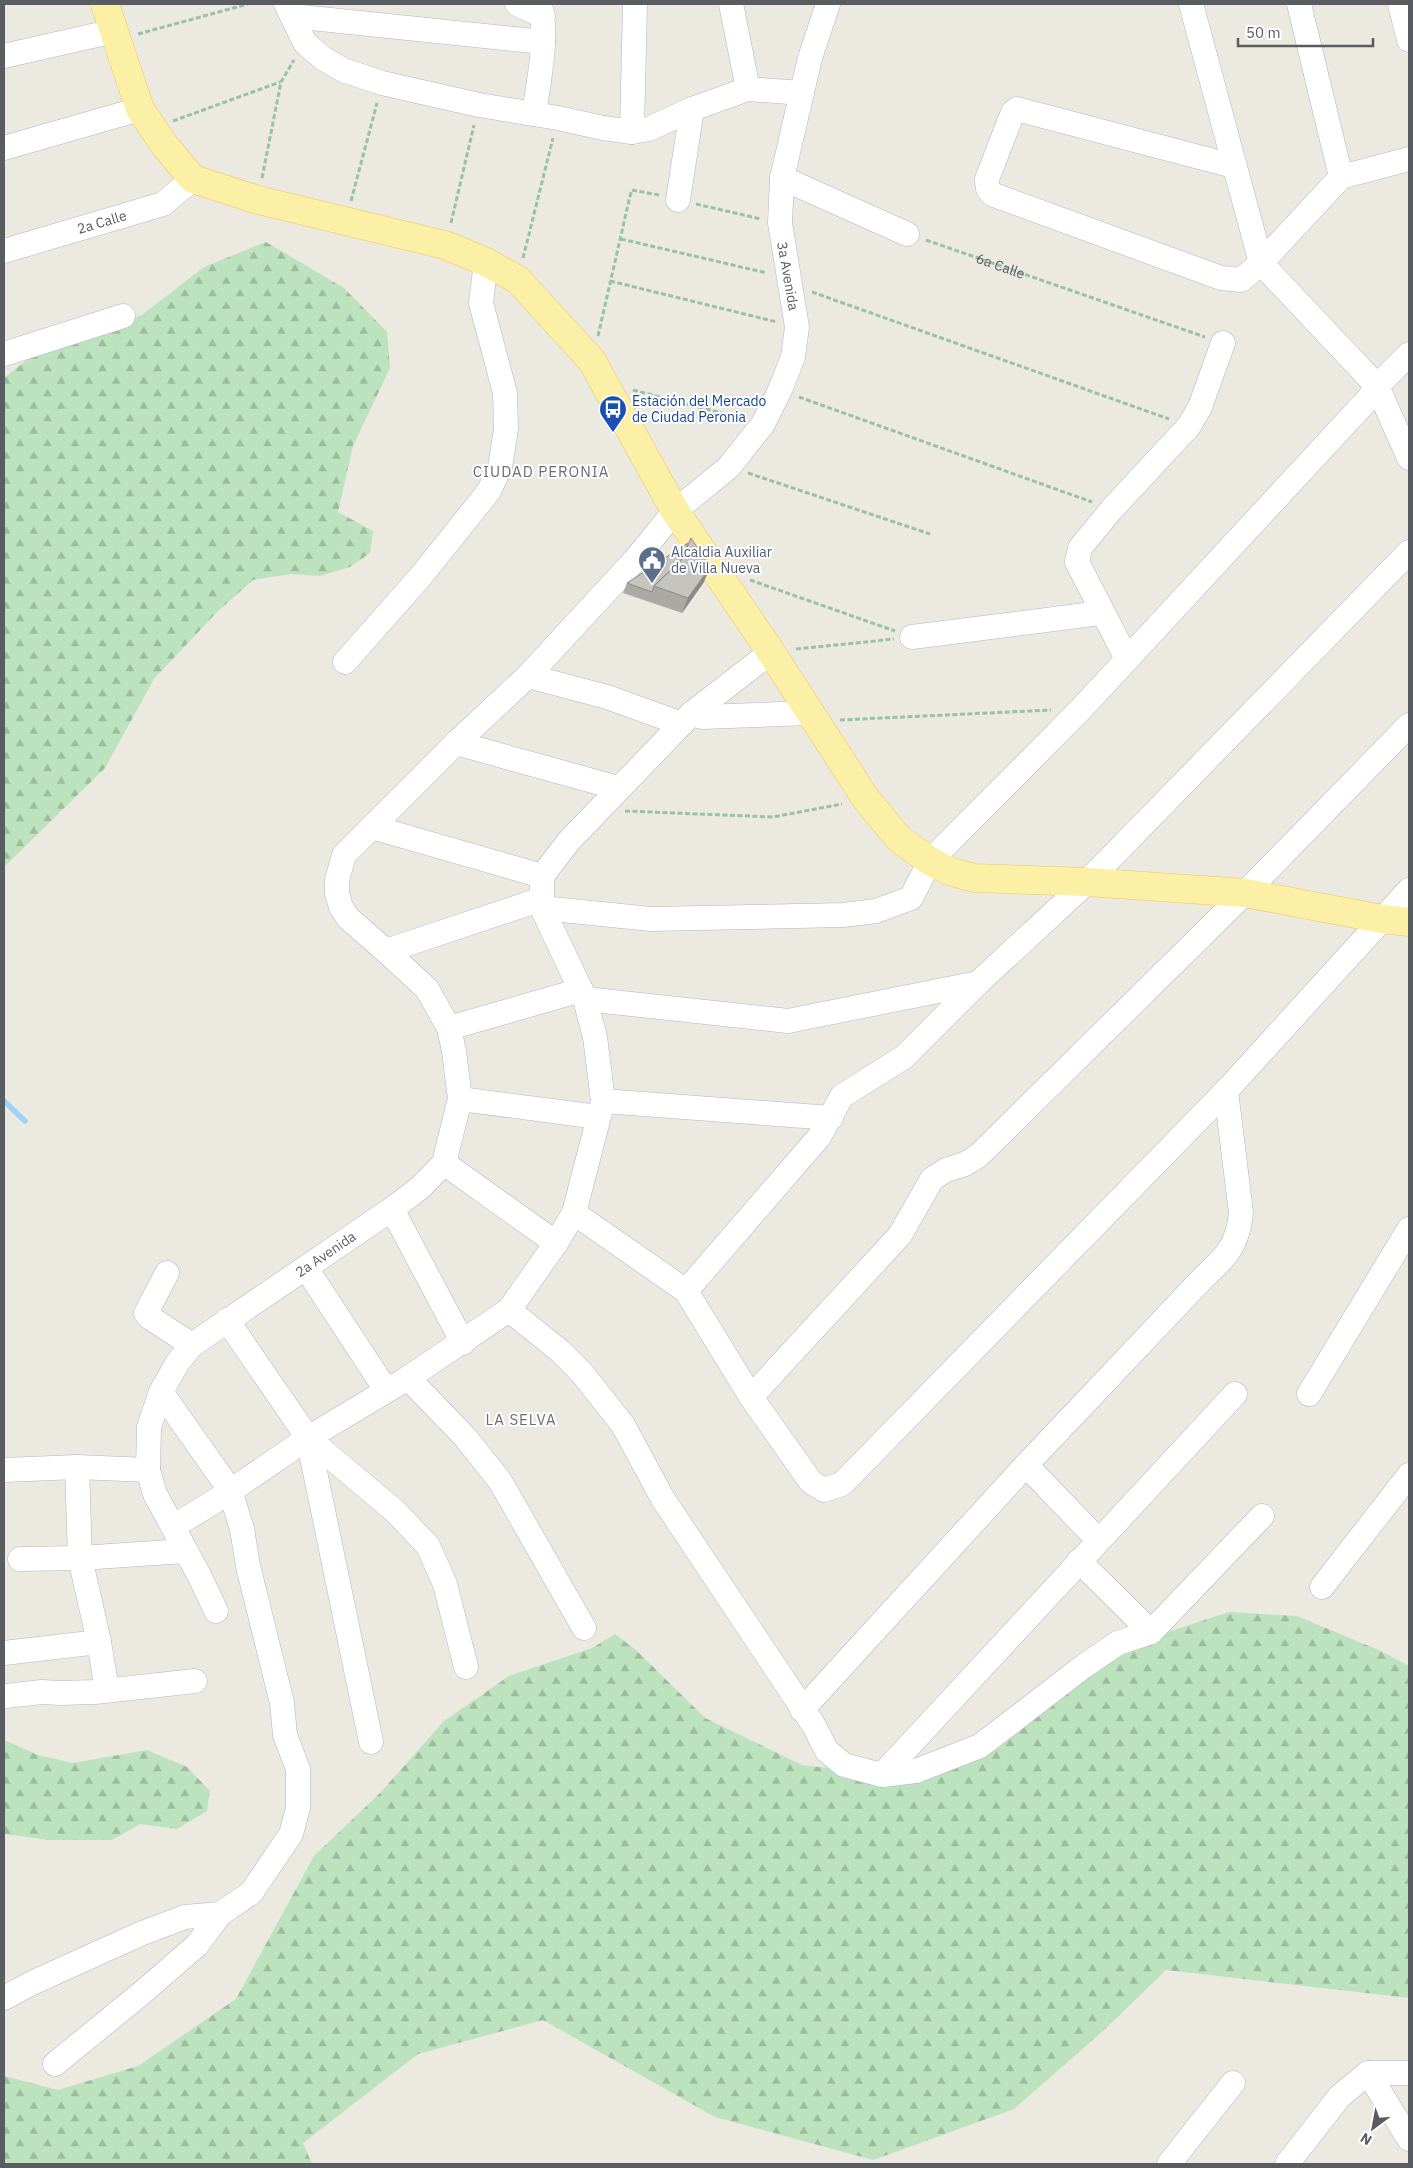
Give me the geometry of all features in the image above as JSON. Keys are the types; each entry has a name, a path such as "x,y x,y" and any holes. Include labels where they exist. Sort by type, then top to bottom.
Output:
{"main road":[{"path":"105,4 140,109 165,146 193,179 258,200 445,245 486,262 518,280 598,371 675,511 771,652 866,800 899,839 930,861 949,871 974,878 1087,882 1245,893 1382,919 1409,922"}],"street":[{"path":"517,4 541,10 543,42 534,114"},
{"path":"632,132 635,4"},
{"path":"731,4 748,89"},
{"name":"3a Avenida","path":"386,951 348,918 338,894 337,880 344,855 456,743 528,676 634,561 675,511 729,467 763,424 780,390 793,357 797,327 780,223 782,178 810,58 828,4"},
{"path":"1192,4 1261,263 1376,386 1409,458"},
{"path":"1299,4 1341,177"},
{"path":"1400,4 1409,40"},
{"path":"289,10 543,42"},
{"path":"289,10 305,42 324,59 343,70 382,83 478,105 558,118 603,128 632,132 649,128 692,109 748,89 802,93"},
{"path":"4,56 116,35"},
{"path":"4,148 140,109"},
{"path":"678,200 692,109"},
{"path":"1234,166 1017,109 1014,112 990,170 987,186 990,193 994,195 1221,278 1241,280 1261,263 1341,177 1409,159"},
{"path":"782,178 907,234"},
{"name":"2a Calle","path":"4,251 163,204 193,179"},
{"path":"345,662 421,576 489,492 500,467 506,429 505,393 481,303 486,262"},
{"path":"4,354 124,316"},
{"path":"1127,659 1077,562 1080,548 1112,509 1189,426 1200,407 1222,343"},
{"path":"386,951 542,904 651,919 843,915 876,911 911,898 930,861 1082,708 1370,398 1376,386 1409,355"},
{"path":"686,1291 819,1137 842,1096 904,1056 978,983 1087,882 1409,552"},
{"path":"912,637 1102,613"},
{"path":"173,1527 308,1438 463,1343 509,1310 556,1243 574,1213 593,1146 600,1109 595,1037 583,994 542,904 542,876 569,840 686,719 771,652"},
{"path":"528,676 686,719 702,716 813,717"},
{"path":"751,1397 900,1236 932,1179 946,1170 965,1164 978,1156 1245,893 1409,725"},
{"path":"456,743 618,788"},
{"path":"372,827 542,876"},
{"path":"574,1213 686,1291 751,1397 811,1482 824,1490 842,1484 1226,1091 1409,890"},
{"path":"386,951 427,989 449,1028 454,1050 460,1099 444,1164 556,1243"},
{"path":"449,1028 583,994 788,1021 978,983"},
{"path":"802,1710 1026,1465 1203,1278 1224,1259 1239,1233 1241,1214 1226,1091"},
{"path":"460,1099 600,1109 831,1118"},
{"name":"2a Avenida","path":"216,1611 155,1494 148,1470 149,1427 161,1392 178,1362 192,1345 392,1209 421,1187 444,1164"},
{"path":"392,1209 463,1343"},
{"path":"1309,1394 1409,1229"},
{"path":"306,1268 386,1390"},
{"path":"167,1273 146,1313 149,1317 192,1345"},
{"path":"509,1310 560,1351 582,1373 623,1425 663,1499 813,1724 827,1751 844,1765 882,1775 916,1771 980,1746 1084,1666 1118,1643 1151,1632 1262,1516"},
{"path":"227,1320 308,1438 396,1512 428,1546 445,1584 466,1667"},
{"path":"408,1378 465,1437 500,1481 584,1628"},
{"path":"55,2064 197,1945 220,1914 251,1893 291,1834 298,1808 298,1769 285,1735 282,1703 248,1566 242,1529 230,1490 161,1392"},
{"path":"882,1775 1234,1394"},
{"path":"308,1438 371,1742"},
{"path":"1026,1465 1098,1540"},
{"path":"77,1468 80,1558 99,1642 107,1690"},
{"path":"4,1470 77,1468 148,1470"},
{"path":"1322,1587 1409,1474"},
{"path":"20,1559 80,1558 185,1551"},
{"path":"1079,1561 1151,1632"},
{"path":"4,1654 99,1642"},
{"path":"6,1696 42,1692 60,1693 107,1690 195,1681"},
{"path":"4,1998 41,1978 140,1934 185,1917 220,1914"},
{"path":"1287,2164 1340,2096 1368,2073 1409,2073"},
{"path":"1368,2073 1409,2139"},
{"path":"1169,2164 1233,2083"}],"path":[{"path":"116,35 248,4"},
{"path":"258,200 281,82 305,42"},
{"path":"181,119 281,82"},
{"path":"345,220 382,83"},
{"path":"445,245 478,105"},
{"path":"518,280 558,118"},
{"path":"763,424 598,371 610,281 632,190 780,223"},
{"name":"6a Calle","path":"907,234 1222,343"},
{"path":"620,239 788,281 1189,426"},
{"path":"610,281 797,327"},
{"path":"780,390 1112,509"},
{"path":"729,467 930,534"},
{"path":"722,578 746,579 912,637"},
{"path":"771,652 912,637"},
{"path":"813,717 1082,708"},
{"path":"597,810 773,817 866,800"}],"green space":[{"path":"266,242 344,288 387,332 390,368 353,446 338,512 373,531 370,553 350,567 320,576 291,574 253,580 217,612 154,679 105,768 4,867 4,378 32,356 142,315 204,267"},
{"path":"1229,1612 1297,1616 1381,1651 1409,1666 1409,1998 1166,1970 1103,2031 1014,2109 873,2160 715,2117 543,2020 418,2054 303,2143 312,2164 4,2164 4,2076 58,2090 138,2066 236,1999 314,1856 381,1792 444,1721 509,1676 592,1648 615,1634 636,1650 705,1718 802,1765 891,1775 987,1742 1140,1641"},
{"path":"4,1740 38,1755 73,1763 147,1750 187,1767 210,1791 207,1811 177,1829 140,1824 112,1840 49,1840 4,1834"}],"building":[{"path":"691,538 710,567 688,598 654,586 682,559"},
{"path":"688,543 682,559 654,586 652,592 627,583"}],"waterway":[{"path":"4,1101 25,1121"}],"place":[{"name":"Estación del Mercado de Ciudad Peronia","path":"613,433"},
{"name":"Alcaldia Auxiliar de Villa Nueva","path":"652,584"}],"district":[{"name":"CIUDAD PERONIA","path":"541,472"},
{"name":"LA SELVA","path":"521,1420"}]}
